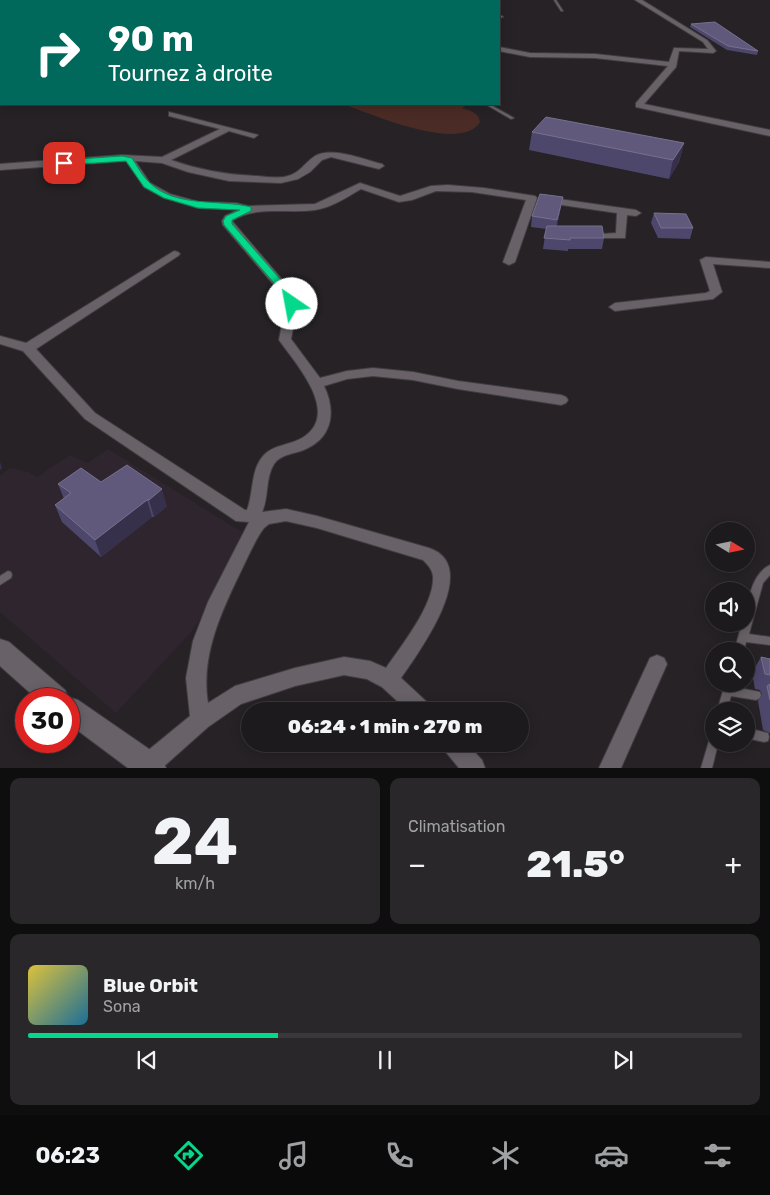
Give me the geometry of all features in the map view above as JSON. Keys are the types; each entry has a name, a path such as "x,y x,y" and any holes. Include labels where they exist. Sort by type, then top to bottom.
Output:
{"street":[{"path":"638,0 705,41 712,51 676,49 672,67 639,105 770,133"},
{"path":"500,49 530,55 595,56 672,64"},
{"path":"172,114 254,135"},
{"path":"163,160 226,129"},
{"path":"0,167 122,158 163,160 209,175 245,180 281,180 294,177 307,170 319,158 331,154 379,166"},
{"path":"129,159 147,185 167,196 198,205 282,210 316,207 360,186 399,199 405,199 429,189 461,188 636,214"},
{"path":"508,262 532,198"},
{"path":"0,340 28,348 90,416 242,516 252,516 258,509 259,485 267,462 272,456 312,439 322,428 324,408 317,384 285,340 284,332 292,304 291,297 228,225 227,221 229,218 248,209"},
{"path":"606,236 620,236 622,213"},
{"path":"28,348 174,254"},
{"path":"615,307 709,296 716,292 706,260 770,265"},
{"path":"317,384 347,375 373,372 413,376 458,385 561,400"},
{"path":"201,720 195,678 203,640 229,578 253,530 258,523 275,516 286,516 317,522 429,555 437,562 442,577 439,597 390,680"},
{"path":"0,650 43,688"},
{"path":"610,768 657,664"},
{"path":"80,717 150,766 201,720 234,696 294,677 344,666 370,670 390,680 413,702"},
{"path":"460,752 474,768"}],"lane":[{"path":"556,0 562,10"},
{"path":"489,105 512,118"},
{"path":"742,642 759,581 770,569"},
{"path":"0,581 8,575"},
{"path":"743,637 770,641"},
{"path":"742,692 756,696"},
{"path":"755,734 764,736"},
{"path":"706,768 711,752"}],"shaded area":[{"path":"346,105 461,105 465,106 462,108 476,114 480,122 470,131 454,134 435,133 393,122"},
{"path":"108,449 242,532 207,609 191,632 116,713 0,612 0,475 10,468 29,472 37,477 70,455 88,463"}],"building":[{"path":"715,22 758,51 728,46 691,24"},
{"path":"546,117 684,143 673,160 532,132"},
{"path":"540,194 563,197 557,220 532,216"},
{"path":"654,213 686,214 693,228 661,228"},
{"path":"547,226 602,226 604,238 570,238 570,240 544,238"},
{"path":"127,465 162,489 95,540 55,505 71,493 58,484 81,468 101,482"},
{"path":"761,657 770,659 770,675 765,674"},
{"path":"770,684 770,700 767,686"}],"route":[{"path":"64,163 129,159 147,185 167,196 198,205 240,206 248,209 229,218 227,221 228,225 291,297 292,304"}]}
